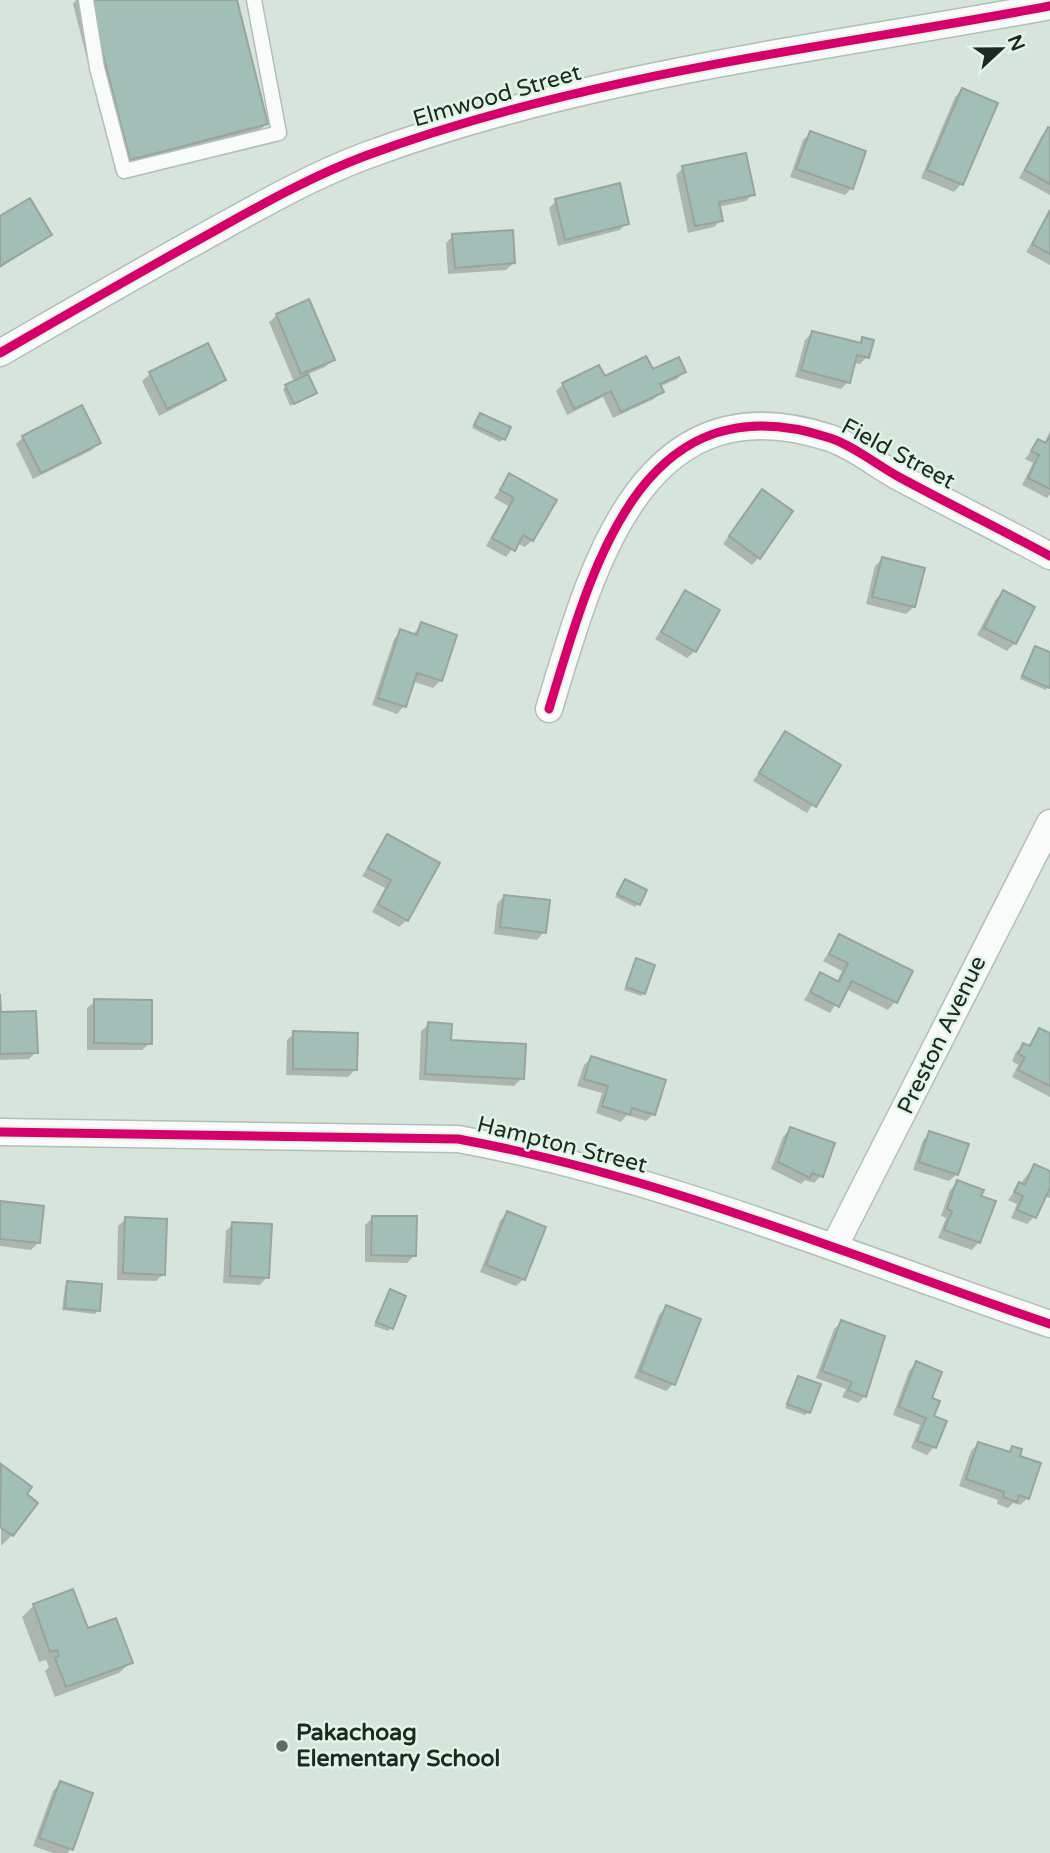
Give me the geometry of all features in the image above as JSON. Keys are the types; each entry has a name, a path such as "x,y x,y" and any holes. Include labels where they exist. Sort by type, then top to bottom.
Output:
{"street":[{"name":"Elmwood Street","path":"0,353 282,193 362,157 440,130 523,104 599,86 1050,6"},
{"name":"Field Street","path":"549,709 579,611 618,520 649,477 675,453 727,429 751,426 786,428 832,438 1050,556"},
{"name":"Preston Avenue","path":"834,1247 1050,823"},
{"name":"Hampton Street","path":"0,1132 182,1132 458,1139 531,1152 834,1247 1050,1324"}],"lane":[{"path":"86,0 97,68 124,171 279,133 254,0"}],"building":[{"path":"89,0 237,0 268,124 130,160"},
{"path":"962,88 998,103 963,185 927,170"},
{"path":"1048,127 1050,128 1050,184 1025,170"},
{"path":"810,131 866,151 853,189 796,169"},
{"path":"746,153 755,195 719,202 723,221 695,226 682,166"},
{"path":"620,183 629,224 565,240 555,199"},
{"path":"30,198 52,235 0,266 0,216"},
{"path":"1050,210 1050,254 1032,244"},
{"path":"513,230 515,263 455,268 452,234"},
{"path":"309,299 335,360 301,374 276,314"},
{"path":"812,331 861,343 862,337 874,340 869,358 857,355 850,383 801,370"},
{"path":"208,343 226,380 167,409 149,372"},
{"path":"646,356 653,369 679,357 686,372 660,384 664,392 621,412 611,391 574,409 562,383 599,365 605,376"},
{"path":"308,374 317,393 294,404 285,385"},
{"path":"82,405 101,443 41,473 22,436"},
{"path":"480,413 511,427 505,440 474,425"},
{"path":"1050,436 1050,489 1028,478 1039,455 1031,451 1038,439 1046,443"},
{"path":"509,473 557,500 533,541 523,535 515,551 492,538 514,498 500,490"},
{"path":"762,489 793,511 760,559 729,536"},
{"path":"882,557 925,568 915,607 872,597"},
{"path":"685,590 720,610 696,652 661,632"},
{"path":"1003,590 1035,607 1016,644 984,628"},
{"path":"421,622 457,635 442,681 417,673 406,707 378,698 400,629 417,635"},
{"path":"1035,646 1050,652 1050,688 1022,676"},
{"path":"785,731 841,765 816,807 759,773"},
{"path":"387,834 440,863 408,921 378,904 391,880 368,868"},
{"path":"625,879 647,890 640,905 617,894"},
{"path":"504,895 550,900 546,933 500,927"},
{"path":"839,934 913,971 897,1003 852,981 839,1007 810,992 820,972 839,982 848,963 829,954"},
{"path":"636,958 655,965 645,994 626,987"},
{"path":"0,994 1,1012 36,1011 38,1053 0,1054"},
{"path":"94,999 152,1000 152,1044 94,1043"},
{"path":"428,1022 452,1024 451,1040 526,1044 524,1079 425,1074"},
{"path":"1039,1028 1050,1033 1050,1086 1018,1070 1025,1057 1018,1054 1023,1043 1030,1046"},
{"path":"293,1031 358,1033 357,1070 293,1069"},
{"path":"591,1056 666,1080 655,1115 632,1108 630,1115 602,1106 608,1086 584,1079"},
{"path":"790,1127 835,1143 823,1177 812,1173 810,1178 778,1162"},
{"path":"929,1131 969,1144 958,1175 919,1162"},
{"path":"1034,1164 1050,1171 1050,1188 1036,1218 1017,1210 1023,1196 1014,1192 1019,1182 1025,1185"},
{"path":"957,1180 984,1190 981,1196 996,1201 980,1243 944,1230 952,1211 947,1209"},
{"path":"0,1201 44,1206 40,1243 0,1239"},
{"path":"507,1211 546,1227 525,1280 486,1265"},
{"path":"372,1216 417,1216 416,1256 371,1255"},
{"path":"125,1217 167,1219 165,1275 123,1273"},
{"path":"232,1222 272,1224 269,1278 230,1276"},
{"path":"67,1281 102,1284 100,1311 65,1308"},
{"path":"390,1289 406,1296 393,1329 376,1322"},
{"path":"666,1305 701,1319 675,1385 640,1371"},
{"path":"841,1320 885,1336 866,1397 848,1390 852,1382 822,1371"},
{"path":"916,1361 942,1372 932,1398 940,1401 934,1416 947,1421 936,1448 917,1441 926,1418 899,1407"},
{"path":"798,1376 821,1384 810,1413 787,1404"},
{"path":"978,1442 1010,1452 1012,1446 1022,1449 1020,1456 1041,1463 1029,1499 1019,1495 1017,1502 1003,1497 1004,1492 966,1479"},
{"path":"1,1464 32,1487 27,1494 38,1503 13,1536 0,1527"},
{"path":"73,1589 88,1628 116,1618 133,1663 66,1687 55,1658 59,1656 57,1650 50,1652 33,1604"},
{"path":"60,1781 93,1793 73,1850 39,1838"}],"cycle path":[{"path":"0,353 302,184 365,156 448,128 533,104 704,66 1050,6"},
{"path":"549,709 584,600 606,546 634,498 669,460 712,434 765,426 839,441 899,477 1050,556"},
{"path":"0,1132 458,1139 534,1155 684,1196 1050,1324"}],"place":[{"name":"Pakachoag Elementary School","path":"282,1746"}]}
